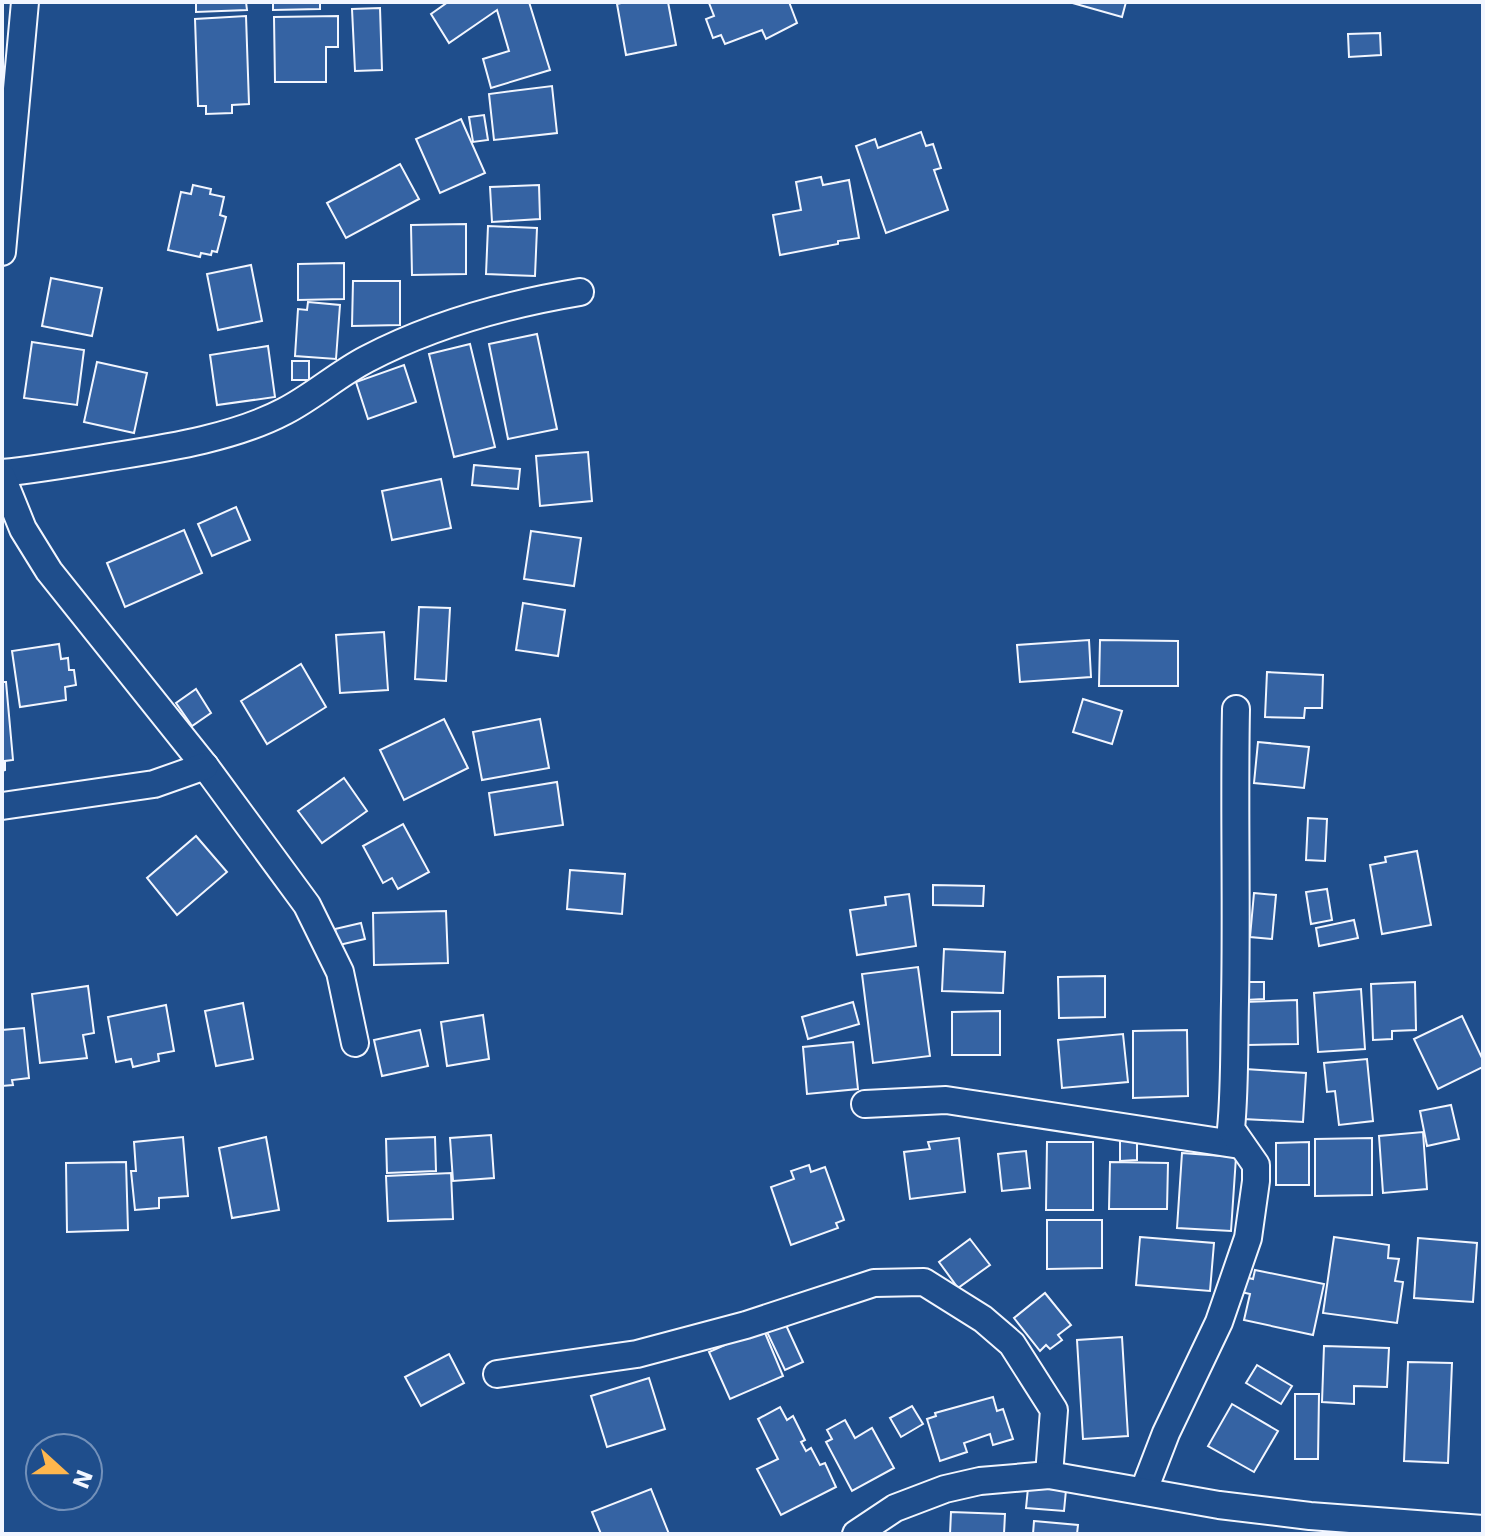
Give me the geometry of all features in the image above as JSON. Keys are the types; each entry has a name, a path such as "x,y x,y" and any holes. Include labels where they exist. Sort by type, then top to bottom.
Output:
{"street":[{"path":"3,242 25,2"},
{"path":"355,1043 340,972 307,905 205,766 49,571 23,529 2,475 151,452 213,438 284,412 363,361 394,345 501,309 580,292"},
{"path":"1144,1490 1166,1433 1219,1322 1248,1238 1256,1181 1256,1165 1231,1129 1238,915 1234,812 1236,709"},
{"path":"2,806 154,784 205,766"},
{"path":"865,1104 946,1100 1240,1145"},
{"path":"497,1374 637,1354 746,1325 874,1283 924,1282 983,1319 1012,1344 1054,1410 1049,1475"},
{"path":"856,1534 895,1508 945,1489 980,1481 1049,1475 1219,1505 1466,1530"}],"building":[{"path":"196,2 246,2 247,10 196,12"},
{"path":"273,2 320,2 320,9 273,10"},
{"path":"448,2 529,2 550,70 491,88 483,59 509,51 497,10 449,43 431,14"},
{"path":"668,2 676,45 626,55 617,4"},
{"path":"789,2 797,23 766,39 762,30 725,44 721,35 713,38 706,19 714,16 709,3"},
{"path":"1069,2 1126,2 1122,17"},
{"path":"380,8 382,70 355,71 352,9"},
{"path":"246,16 249,104 232,105 232,113 206,114 206,106 198,106 195,19"},
{"path":"338,16 338,47 326,47 326,82 275,82 274,17"},
{"path":"1380,33 1381,55 1349,57 1348,34"},
{"path":"552,86 557,133 494,140 489,94"},
{"path":"484,115 488,140 473,142 469,117"},
{"path":"461,119 485,173 440,193 416,139"},
{"path":"921,132 926,146 933,144 941,168 934,170 948,210 886,233 856,146 875,139 878,148"},
{"path":"400,164 419,199 346,238 327,203"},
{"path":"821,177 823,185 849,180 859,238 780,255 773,215 801,210 796,182"},
{"path":"193,185 211,189 210,194 224,197 220,215 226,217 217,252 212,251 211,255 201,253 200,257 168,250 181,192 191,194"},
{"path":"539,185 540,219 492,222 490,187"},
{"path":"466,224 466,274 412,275 411,225"},
{"path":"488,226 537,228 535,276 486,274"},
{"path":"344,263 344,299 298,300 298,264"},
{"path":"251,265 262,321 218,330 207,274"},
{"path":"51,278 102,288 92,336 42,326"},
{"path":"353,281 400,281 400,325 352,326"},
{"path":"308,302 340,305 336,359 295,356 298,309 307,310"},
{"path":"537,334 557,429 508,439 489,344"},
{"path":"32,342 84,350 77,405 24,398"},
{"path":"470,344 495,447 454,457 429,354"},
{"path":"268,346 275,397 217,405 210,355"},
{"path":"292,361 309,361 309,380 292,380"},
{"path":"97,362 147,373 134,433 84,422"},
{"path":"404,365 416,402 368,419 356,382"},
{"path":"588,452 592,501 540,506 536,456"},
{"path":"474,465 520,469 518,489 472,485"},
{"path":"441,479 451,528 392,540 382,491"},
{"path":"236,507 250,540 212,556 198,524"},
{"path":"184,530 202,573 125,607 107,563"},
{"path":"531,531 581,538 574,586 524,579"},
{"path":"523,603 565,610 558,656 516,650"},
{"path":"419,607 450,608 446,681 415,679"},
{"path":"384,632 388,690 340,693 336,635"},
{"path":"1089,640 1091,677 1020,682 1017,645"},
{"path":"1100,640 1178,641 1178,686 1099,686"},
{"path":"59,644 61,659 68,658 69,670 74,670 76,685 65,687 66,700 20,707 12,651"},
{"path":"301,664 326,707 267,744 241,701"},
{"path":"1267,672 1323,675 1322,708 1305,708 1304,718 1265,717"},
{"path":"2,682 6,682 13,760 5,761 5,770 2,771"},
{"path":"196,689 211,713 192,726 176,703"},
{"path":"1083,699 1122,711 1112,744 1073,732"},
{"path":"444,719 468,768 404,800 380,750"},
{"path":"540,719 549,768 482,780 473,732"},
{"path":"1258,742 1309,747 1304,788 1254,783"},
{"path":"344,778 367,811 322,843 298,811"},
{"path":"557,782 563,825 495,835 489,793"},
{"path":"1308,818 1327,819 1325,861 1306,860"},
{"path":"403,824 429,872 398,889 392,878 383,883 363,846"},
{"path":"196,836 227,872 177,915 147,878"},
{"path":"1417,851 1431,925 1382,934 1370,865 1386,862 1385,857"},
{"path":"570,870 625,874 622,914 567,909"},
{"path":"933,885 984,886 983,906 933,905"},
{"path":"1327,889 1332,920 1311,924 1306,892"},
{"path":"1254,893 1276,895 1272,939 1250,937"},
{"path":"909,894 916,946 857,955 850,910 886,905 885,897"},
{"path":"446,911 448,963 374,965 373,913"},
{"path":"1354,920 1358,938 1319,946 1316,928"},
{"path":"361,923 365,939 339,945 335,929"},
{"path":"944,949 1005,952 1003,993 942,991"},
{"path":"918,967 930,1056 873,1063 862,974"},
{"path":"1105,976 1105,1017 1059,1018 1058,977"},
{"path":"1245,982 1264,982 1264,999 1245,1000"},
{"path":"1415,982 1416,1030 1392,1031 1392,1039 1373,1040 1371,984"},
{"path":"88,986 94,1033 83,1035 87,1058 40,1063 32,994"},
{"path":"1361,989 1365,1049 1318,1052 1314,993"},
{"path":"1297,1000 1298,1044 1247,1045 1245,1002"},
{"path":"853,1002 859,1024 808,1039 802,1017"},
{"path":"243,1003 253,1059 216,1066 205,1011"},
{"path":"166,1005 174,1051 158,1054 159,1061 133,1067 131,1059 116,1062 108,1017"},
{"path":"1000,1011 1000,1055 952,1055 952,1012"},
{"path":"483,1015 489,1059 447,1066 441,1022"},
{"path":"1462,1016 1483,1060 1483,1067 1438,1089 1414,1039"},
{"path":"24,1028 29,1078 12,1080 13,1085 2,1086 2,1030"},
{"path":"420,1030 428,1066 382,1076 374,1040"},
{"path":"1187,1030 1188,1096 1133,1098 1133,1031"},
{"path":"1123,1034 1128,1082 1062,1088 1058,1040"},
{"path":"853,1042 858,1089 807,1094 803,1047"},
{"path":"1367,1059 1373,1121 1339,1125 1335,1091 1327,1092 1324,1063"},
{"path":"1245,1069 1306,1073 1303,1122 1243,1119"},
{"path":"1451,1105 1459,1139 1427,1146 1420,1111"},
{"path":"1423,1132 1427,1189 1383,1193 1379,1136"},
{"path":"491,1135 494,1178 453,1181 450,1138"},
{"path":"1120,1136 1137,1136 1137,1160 1120,1161"},
{"path":"183,1137 188,1196 159,1198 159,1208 135,1210 131,1171 136,1171 134,1142"},
{"path":"266,1137 279,1210 232,1218 219,1148"},
{"path":"435,1137 436,1171 387,1173 386,1139"},
{"path":"959,1138 965,1192 910,1199 904,1152 930,1149 928,1142"},
{"path":"1372,1138 1372,1195 1315,1196 1315,1139"},
{"path":"1047,1142 1093,1142 1093,1210 1046,1210"},
{"path":"1309,1142 1309,1185 1276,1185 1276,1143"},
{"path":"1026,1151 1030,1188 1002,1191 998,1154"},
{"path":"1182,1153 1236,1157 1231,1231 1177,1228"},
{"path":"126,1162 128,1230 67,1232 66,1163"},
{"path":"1110,1162 1168,1163 1167,1209 1109,1209"},
{"path":"809,1165 811,1172 825,1167 844,1220 836,1223 838,1228 791,1245 771,1187 794,1179 791,1171"},
{"path":"451,1173 453,1219 388,1221 386,1176"},
{"path":"1047,1220 1102,1220 1102,1268 1047,1269"},
{"path":"1140,1237 1214,1243 1210,1291 1136,1285"},
{"path":"1334,1237 1389,1245 1388,1258 1399,1259 1395,1281 1403,1282 1397,1323 1323,1313"},
{"path":"1418,1238 1477,1243 1473,1302 1414,1298"},
{"path":"970,1239 990,1265 958,1288 939,1262"},
{"path":"1255,1270 1324,1284 1313,1335 1244,1320 1250,1294 1241,1292 1244,1277 1253,1279"},
{"path":"1045,1293 1071,1325 1058,1335 1062,1340 1050,1349 1046,1345 1040,1351 1014,1318"},
{"path":"785,1323 803,1362 785,1370 767,1332"},
{"path":"763,1328 783,1376 730,1399 709,1352"},
{"path":"1122,1337 1128,1436 1083,1439 1077,1340"},
{"path":"1324,1346 1389,1348 1387,1387 1354,1386 1354,1404 1322,1402"},
{"path":"449,1354 464,1383 421,1406 405,1377"},
{"path":"1408,1362 1452,1363 1448,1463 1404,1461"},
{"path":"1257,1365 1292,1386 1281,1404 1246,1383"},
{"path":"649,1378 665,1429 607,1447 591,1396"},
{"path":"1295,1394 1319,1394 1318,1459 1295,1459"},
{"path":"993,1397 997,1411 1003,1409 1013,1439 993,1445 990,1434 964,1443 967,1452 940,1461 927,1419 936,1416 935,1413"},
{"path":"1232,1404 1278,1431 1254,1472 1208,1446"},
{"path":"912,1406 923,1424 901,1437 890,1418"},
{"path":"780,1407 787,1420 793,1416 805,1440 801,1442 806,1451 811,1448 820,1465 825,1463 836,1487 781,1515 757,1469 778,1459 758,1419"},
{"path":"845,1420 855,1438 872,1428 894,1468 852,1491 826,1442 832,1439 827,1430"},
{"path":"1028,1488 1066,1490 1064,1511 1026,1508"},
{"path":"651,1489 669,1534 601,1534 592,1512"},
{"path":"951,1512 1005,1514 1004,1534 950,1534"},
{"path":"1034,1521 1078,1525 1077,1534 1033,1534"}]}
